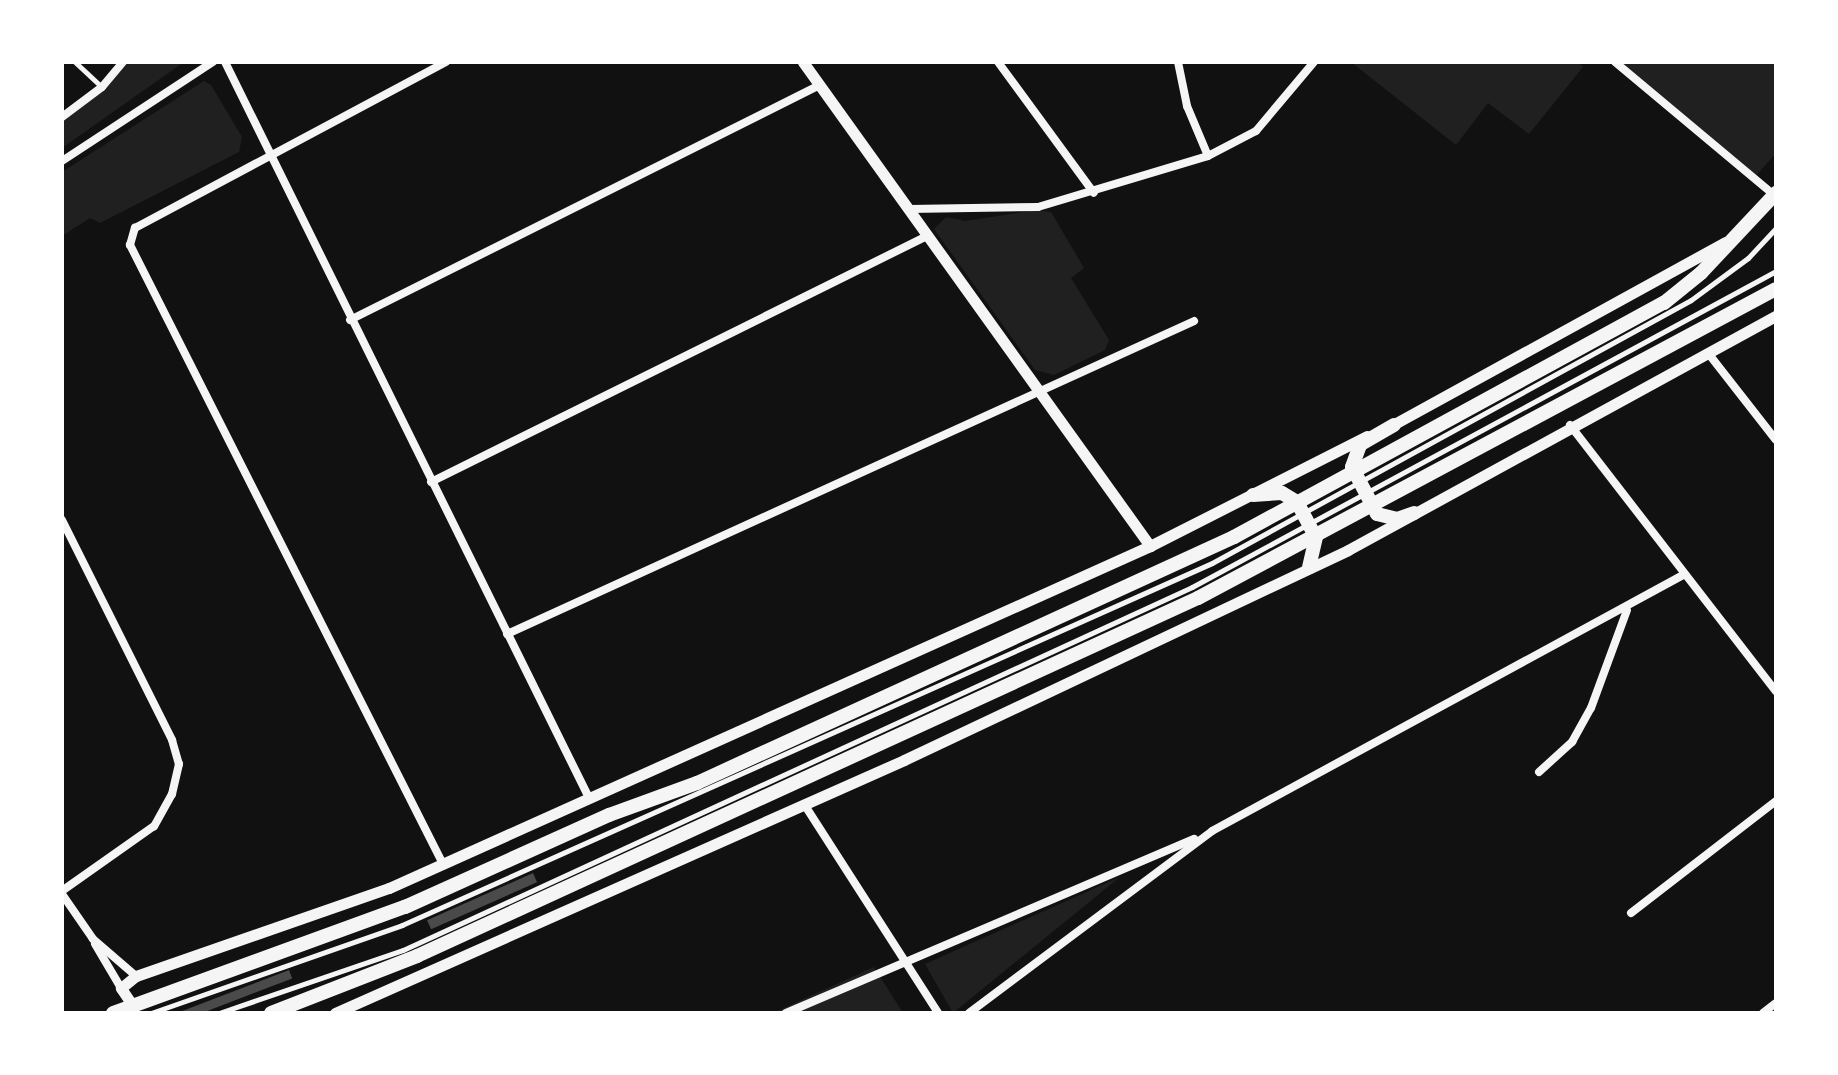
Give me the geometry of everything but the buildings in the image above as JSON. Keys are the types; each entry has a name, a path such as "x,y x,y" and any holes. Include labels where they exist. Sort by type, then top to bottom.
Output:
{"main road":[{"path":"271,1013 417,956 1198,598 1307,520 1361,490 1664,303 1701,273 1726,242 1775,194"},
{"path":"113,1013 134,1010 352,929 609,815 697,783 1142,581 1307,520 1361,490 1776,289"},
{"path":"1394,425 1356,450 1361,490 1391,518 1414,513"},
{"path":"1253,495 1282,493 1307,520 1309,567"}],"street":[{"path":"62,117 102,87 123,62"},
{"path":"62,161 213,62"},
{"path":"225,62 267,155 589,798"},
{"path":"443,864 130,245 135,228 446,62"},
{"path":"803,62 1150,546"},
{"path":"1178,62 1187,106 1208,156"},
{"path":"909,209 1038,207 1094,193 1208,156 1256,131 1314,62"},
{"path":"1615,62 1775,194"},
{"path":"1001,64 1094,193"},
{"path":"350,320 820,85"},
{"path":"431,482 927,236"},
{"path":"121,988 136,976 330,911 443,864 1150,546 1394,425 1726,242"},
{"path":"335,1013 804,804 1309,567 1776,316"},
{"path":"507,634 1041,394 1194,321"},
{"path":"1708,353 1776,440"},
{"path":"1570,425 1776,692"},
{"path":"62,520 172,740 179,764 172,794 154,826 62,892 134,1010"},
{"path":"786,1013 1212,831 1628,609 1685,574"},
{"path":"1539,772 1572,742 1591,708 1628,609"},
{"path":"1631,913 1776,801"},
{"path":"804,804 938,1013"},
{"path":"969,1013 1212,831"},
{"path":"93,939 136,976"},
{"path":"1763,1013 1776,1003"}],"lane":[{"path":"75,62 102,87"},
{"path":"1361,490 1691,300 1748,258 1776,228"},
{"path":"1361,490 1776,271"},
{"path":"151,1013 402,925 1307,520"},
{"path":"219,1013 418,943 1177,594 1307,520"}],"shaded area":[{"path":"128,62 184,62 62,148 62,121 104,89"},
{"path":"1351,62 1578,62 1583,67 1529,134 1488,103 1456,145"},
{"path":"1613,62 1776,62 1776,153 1754,178"},
{"path":"204,81 211,85 242,137 239,152 100,223 90,218 62,236 62,172"},
{"path":"1037,210 1051,212 1084,268 1071,278 1109,340 1105,350 1054,375 1035,370 934,229 946,217 965,221"},
{"path":"1120,877 953,1013 925,964"},
{"path":"874,967 903,1013 773,1013"}]}
